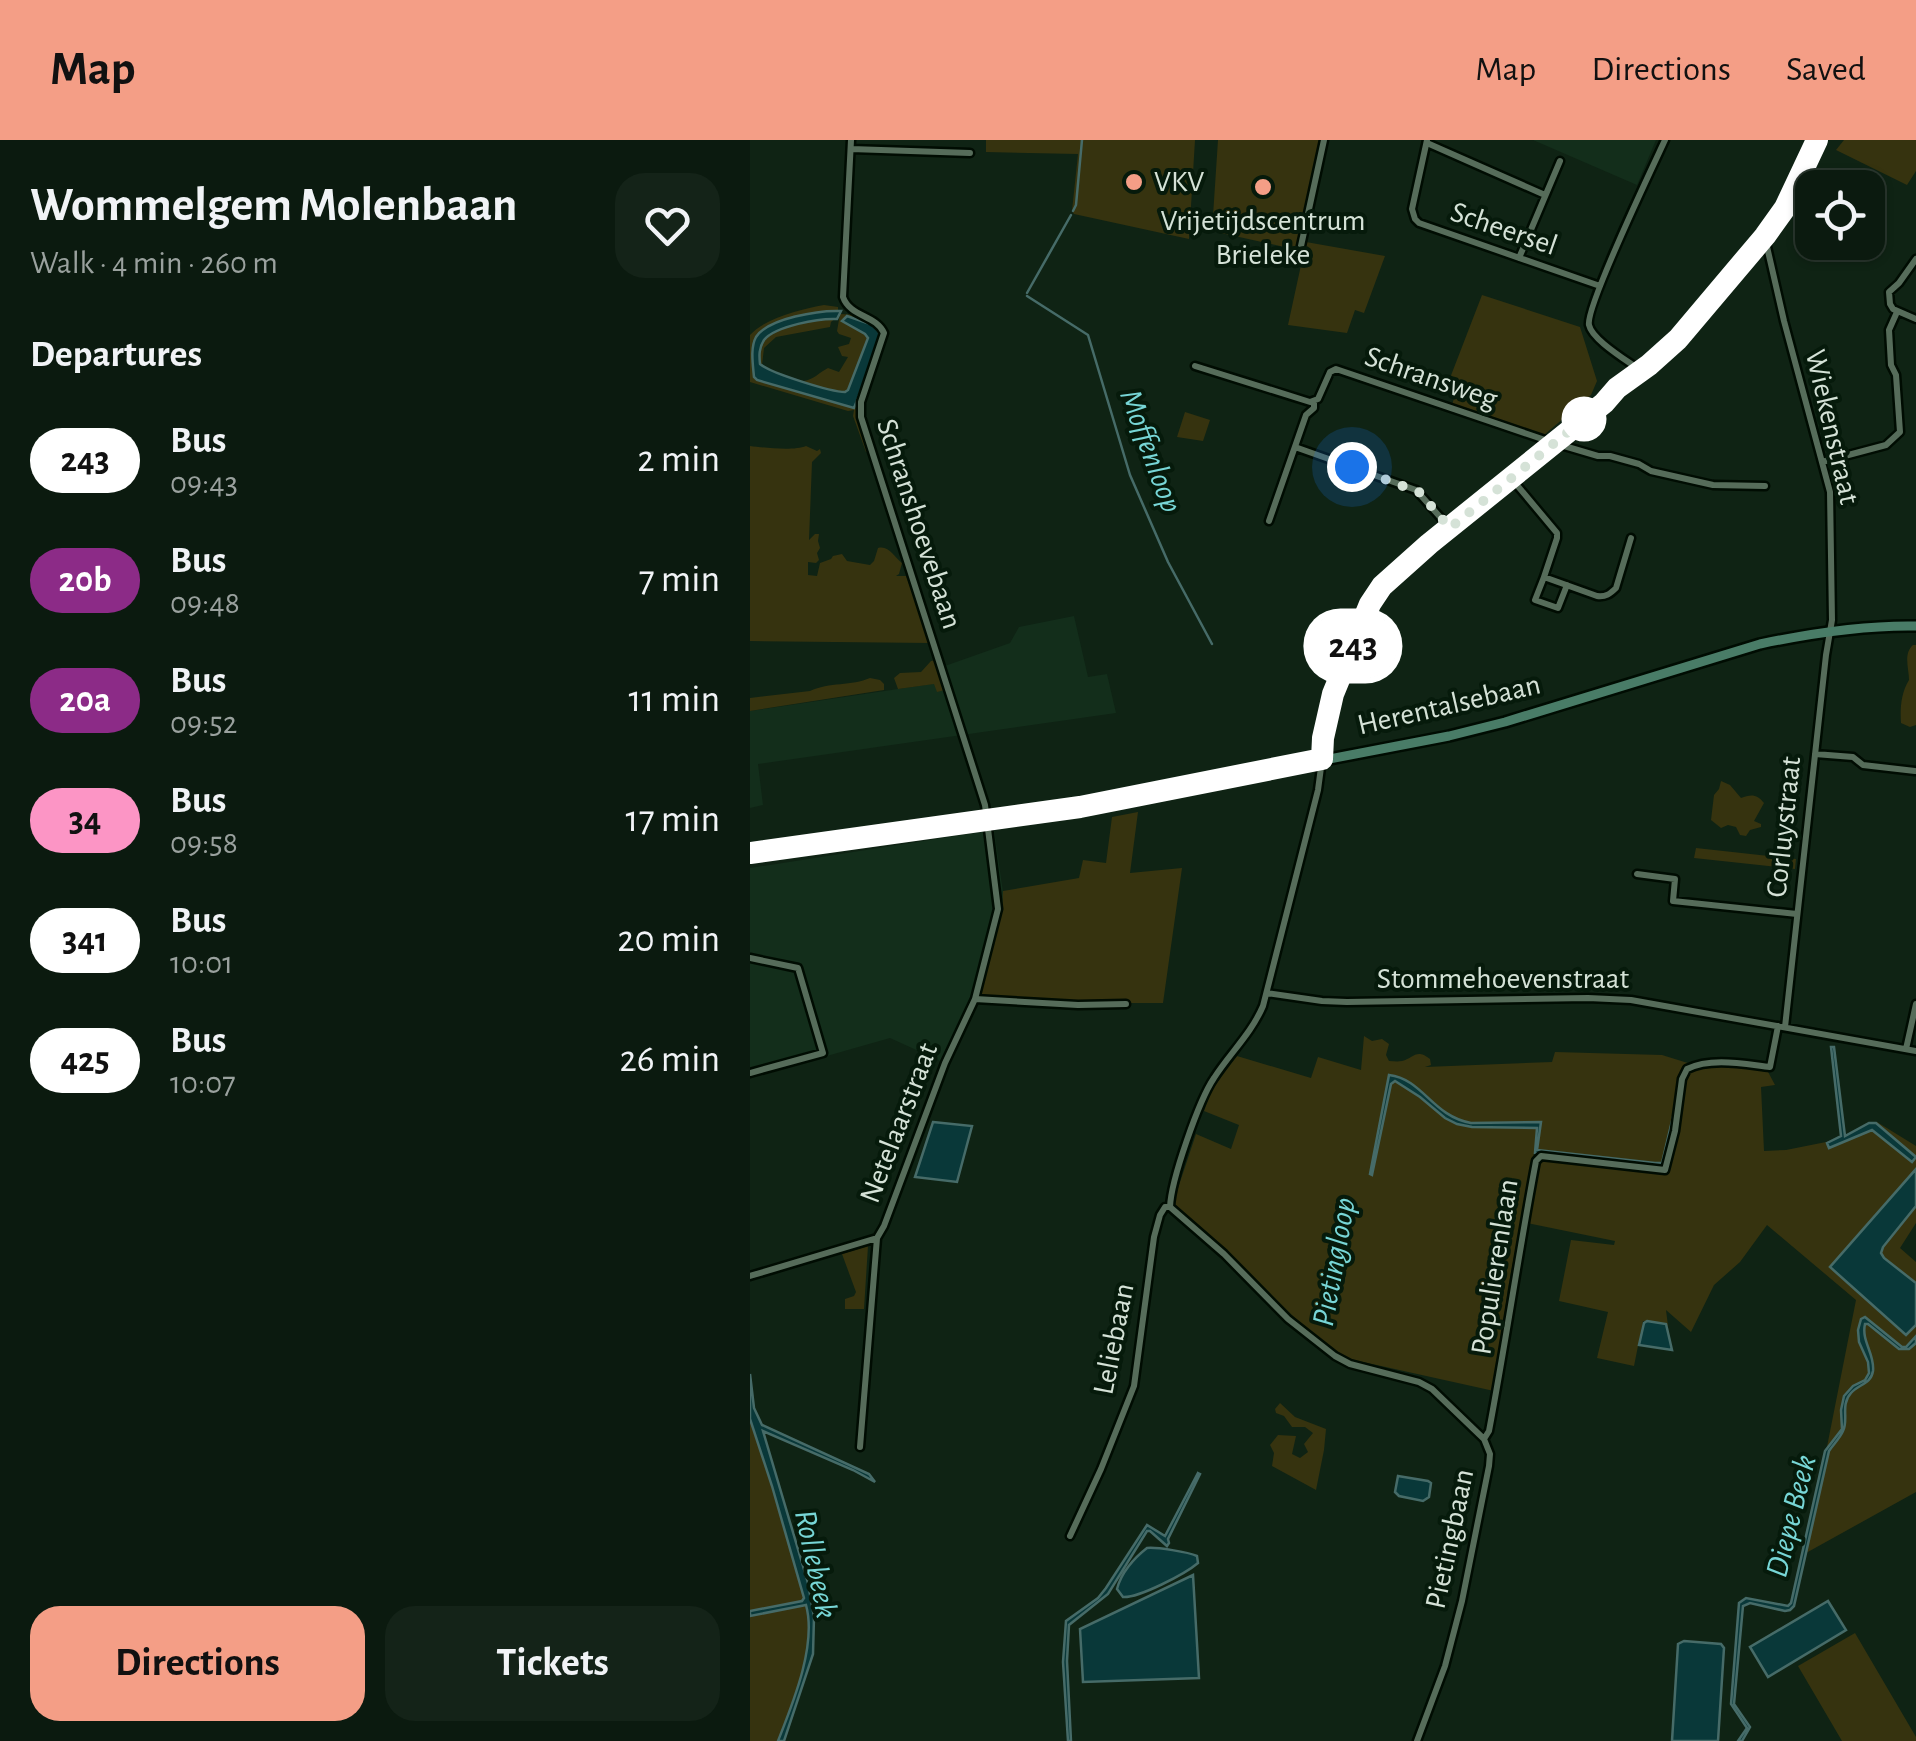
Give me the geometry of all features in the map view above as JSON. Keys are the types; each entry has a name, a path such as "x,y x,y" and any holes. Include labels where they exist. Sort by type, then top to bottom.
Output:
{"main road":[{"path":"1322,759 1333,694 1370,604 1382,586 1678,339 1785,208 1816,140"},
{"name":"Herentalsebaan","path":"750,853 1080,807 1479,729 1760,644 1863,627 1916,626"}],"street":[{"path":"1301,246 1324,140"},
{"path":"1641,371 1599,339 1589,327 1590,311 1665,140"},
{"path":"1427,141 1545,195"},
{"name":"Scheersel","path":"1427,141 1412,209 1415,219 1425,226 1600,286"},
{"path":"851,145 970,153"},
{"name":"Schranshoevebaan","path":"851,145 843,297 848,308 880,325 884,333 860,402 861,417 985,805 986,821"},
{"path":"1519,258 1560,161"},
{"name":"Wiekenstraat","path":"1765,236 1830,492 1830,631"},
{"path":"1916,260 1889,292 1890,304 1916,319"},
{"path":"1822,462 1886,445 1900,432 1889,330 1898,312"},
{"path":"1195,366 1314,401 1269,521"},
{"name":"Schransweg","path":"1314,401 1330,372 1336,370 1554,443"},
{"path":"1554,443 1692,482 1765,486"},
{"path":"1295,448 1416,490 1450,528"},
{"path":"1511,478 1558,538 1535,600 1558,608 1567,585"},
{"path":"1544,577 1604,597 1616,588 1631,538"},
{"name":"Corluystraat","path":"1782,1027 1830,631"},
{"path":"1815,754 1854,757 1863,765 1914,771"},
{"path":"1170,1207 1177,1174 1208,1087 1252,1029 1267,994 1318,790 1322,759"},
{"name":"Netelaarstraat","path":"860,1448 877,1238 945,1063 975,999 998,909 986,821"},
{"path":"1637,874 1675,878 1673,900 1798,914"},
{"path":"750,958 798,968 822,1053 750,1073"},
{"name":"Stommehoevenstraat","path":"1267,994 1347,1002 1608,998 1916,1051"},
{"path":"975,999 1126,1004"},
{"path":"1906,1049 1916,1004"},
{"name":"Populierenlaan","path":"1484,1440 1498,1383 1536,1161 1541,1156 1665,1170 1687,1069 1730,1062 1770,1067 1782,1027"},
{"name":"Pietingbaan","path":"1170,1207 1224,1254 1288,1320 1335,1356 1350,1364 1426,1384 1484,1440 1490,1454 1489,1466 1462,1601 1445,1666 1417,1741"},
{"name":"Leliebaan","path":"1070,1536 1134,1386 1154,1237 1160,1215 1170,1207"},
{"path":"750,1276 877,1238"}],"shaded area":[{"name":"VKV","path":"986,140 1195,140 1189,239 1074,214 1078,154 986,152"},
{"name":"Vrijetijdscentrum Brieleke","path":"1218,140 1322,140 1298,250 1212,231"},
{"path":"1533,140 1656,140 1637,185"},
{"path":"1844,140 1916,140 1916,171 1907,185 1885,174 1885,170 1877,170 1836,150"},
{"path":"1306,242 1385,256 1364,313 1355,310 1347,333 1288,325"},
{"path":"1482,295 1580,327 1597,381 1591,395 1544,435 1452,405 1455,395 1445,391"},
{"path":"824,305 838,307 838,316 830,327 776,337 764,348 762,365 804,381 828,368 839,372 848,357 842,356 838,347 849,344 851,338 837,331 840,314 863,317 876,324 879,348 857,407 869,452 853,416 854,410 750,382 750,335 774,319"},
{"path":"1185,412 1210,420 1203,441 1177,437"},
{"path":"750,446 820,449 812,462 809,540 819,534 819,560 808,562 808,575 817,576 820,563 833,556 842,554 847,561 870,565 878,548 888,550 902,563 896,576 906,576 931,643 750,641"},
{"path":"1074,616 1088,677 1107,674 1116,713 758,764 763,805 750,808 750,711 945,682 942,667 1010,643 1019,627"},
{"path":"1913,645 1916,725 1910,727 1901,723 1901,712 1909,680 1907,657"},
{"path":"936,660 945,690 937,692 934,684 898,689 894,678 900,673 921,672"},
{"path":"870,678 880,680 884,690 750,711 750,698"},
{"path":"1721,781 1741,798 1754,796 1764,803 1754,821 1761,827 1750,830 1746,836 1740,835 1736,827 1721,828 1711,820 1714,795"},
{"path":"1138,812 1130,873 1182,868 1163,1003 1081,1003 979,996 1002,913 1003,891 1079,878 1083,860 1106,863 1112,817"},
{"path":"994,830 1004,899 1002,913 975,999 945,1063 890,1038 750,1078 750,868"},
{"path":"1696,848 1796,859 1795,869 1694,858"},
{"path":"1364,1036 1389,1044 1389,1061 1421,1054 1430,1059 1431,1065 1425,1067 1552,1062 1555,1052 1662,1055 1691,1064 1684,1069 1663,1168 1534,1153 1508,1288 1494,1391 1345,1358 1314,1337 1232,1256 1174,1207 1196,1134 1231,1149 1239,1125 1204,1111 1212,1089 1237,1056 1311,1078 1318,1057 1361,1070"},
{"path":"1701,1068 1766,1068 1775,1085 1761,1087 1764,1151 1846,1138 1877,1122 1916,1146 1916,1223 1900,1248 1916,1262 1916,1492 1806,1553 1856,1300 1767,1225 1740,1262 1714,1285 1691,1332 1666,1310 1668,1326 1643,1321 1634,1366 1597,1358 1608,1312 1559,1301 1571,1240 1614,1245 1615,1241 1527,1223 1538,1165 1543,1160 1667,1172 1685,1079"},
{"path":"868,1246 864,1309 845,1309 845,1299 856,1292 842,1254"},
{"path":"1280,1403 1295,1417 1326,1429 1316,1490 1272,1466 1274,1453 1270,1445 1278,1435 1296,1436 1292,1454 1300,1458 1308,1452 1304,1444 1313,1433 1305,1427 1292,1427 1284,1416 1276,1413"},
{"path":"750,1414 808,1601 809,1663 783,1741 750,1741"},
{"path":"1855,1633 1916,1741 1842,1741 1798,1666"}],"water":[{"path":"841,311 837,319 798,324 770,335 761,346 760,364 801,381 845,392 868,338 842,321 847,316 876,326 879,346 854,408 754,377 753,346 762,330 795,317"},
{"path":"1831,1047 1845,1136 1876,1123 1916,1157 1912,1162 1872,1130 1829,1148 1827,1143 1841,1136"},
{"path":"1389,1075 1411,1083 1458,1119 1471,1123 1541,1122 1537,1150 1655,1163 1662,1163 1676,1104 1665,1165 1535,1153 1537,1128 1457,1124 1395,1081 1391,1084 1372,1175"},
{"path":"933,1122 972,1126 957,1182 915,1177"},
{"path":"1916,1169 1916,1206 1881,1253 1916,1283 1916,1325 1906,1335 1830,1267"},
{"path":"1865,1317 1902,1347 1916,1336 1916,1343 1909,1349 1899,1349 1865,1324 1873,1371 1870,1379 1848,1398 1845,1426 1829,1451 1794,1606 1785,1611 1750,1603 1743,1606 1734,1704 1750,1727 1742,1741 1738,1741 1747,1728 1731,1704 1739,1603 1746,1598 1788,1606 1791,1603 1825,1451 1842,1429 1844,1396 1869,1373 1858,1330"},
{"path":"1647,1321 1666,1324 1672,1350 1639,1345"},
{"path":"750,1374 754,1408 762,1425 869,1474 875,1482 763,1431 808,1583 814,1617 813,1654 784,1741 778,1741 802,1674 809,1621 806,1605 750,1616 750,1611 804,1598 750,1419"},
{"path":"1198,1473 1167,1546 1147,1531 1108,1594 1069,1625 1068,1741 1063,1662 1066,1621 1098,1598 1147,1525 1165,1536"},
{"path":"1398,1476 1431,1483 1429,1497 1423,1501 1399,1496 1395,1492"},
{"path":"1147,1548 1193,1554 1198,1563 1162,1585 1123,1597 1117,1589 1122,1577"},
{"path":"1193,1575 1199,1678 1083,1682 1080,1629"},
{"path":"1828,1601 1846,1630 1768,1677 1750,1647"},
{"path":"1678,1644 1721,1644 1724,1648 1718,1741 1672,1741"}],"waterway":[{"name":"Moffenloop","path":"1073,211 1082,140"},
{"name":"Moffenloop","path":"1027,293 1071,215"},
{"name":"Moffenloop","path":"1027,296 1088,335 1130,475 1168,562 1212,644"}],"bus line":[{"name":"243","path":"750,853 1080,807 1322,759 1333,694 1370,604 1382,586 1678,339 1776,222 1817,140"}],"place":[{"name":"VKV","path":"1134,182"},
{"name":"Vrijetijdscentrum Brieleke","path":"1263,187"}],"route":[{"path":"1352,467 1419,492 1450,528 1584,419"}],"water label":[{"name":"Pietingloop","path":"1334,1262"},
{"name":"Diepe Beek","path":"1791,1516"},
{"name":"Rollebeek","path":"816,1564"}]}
